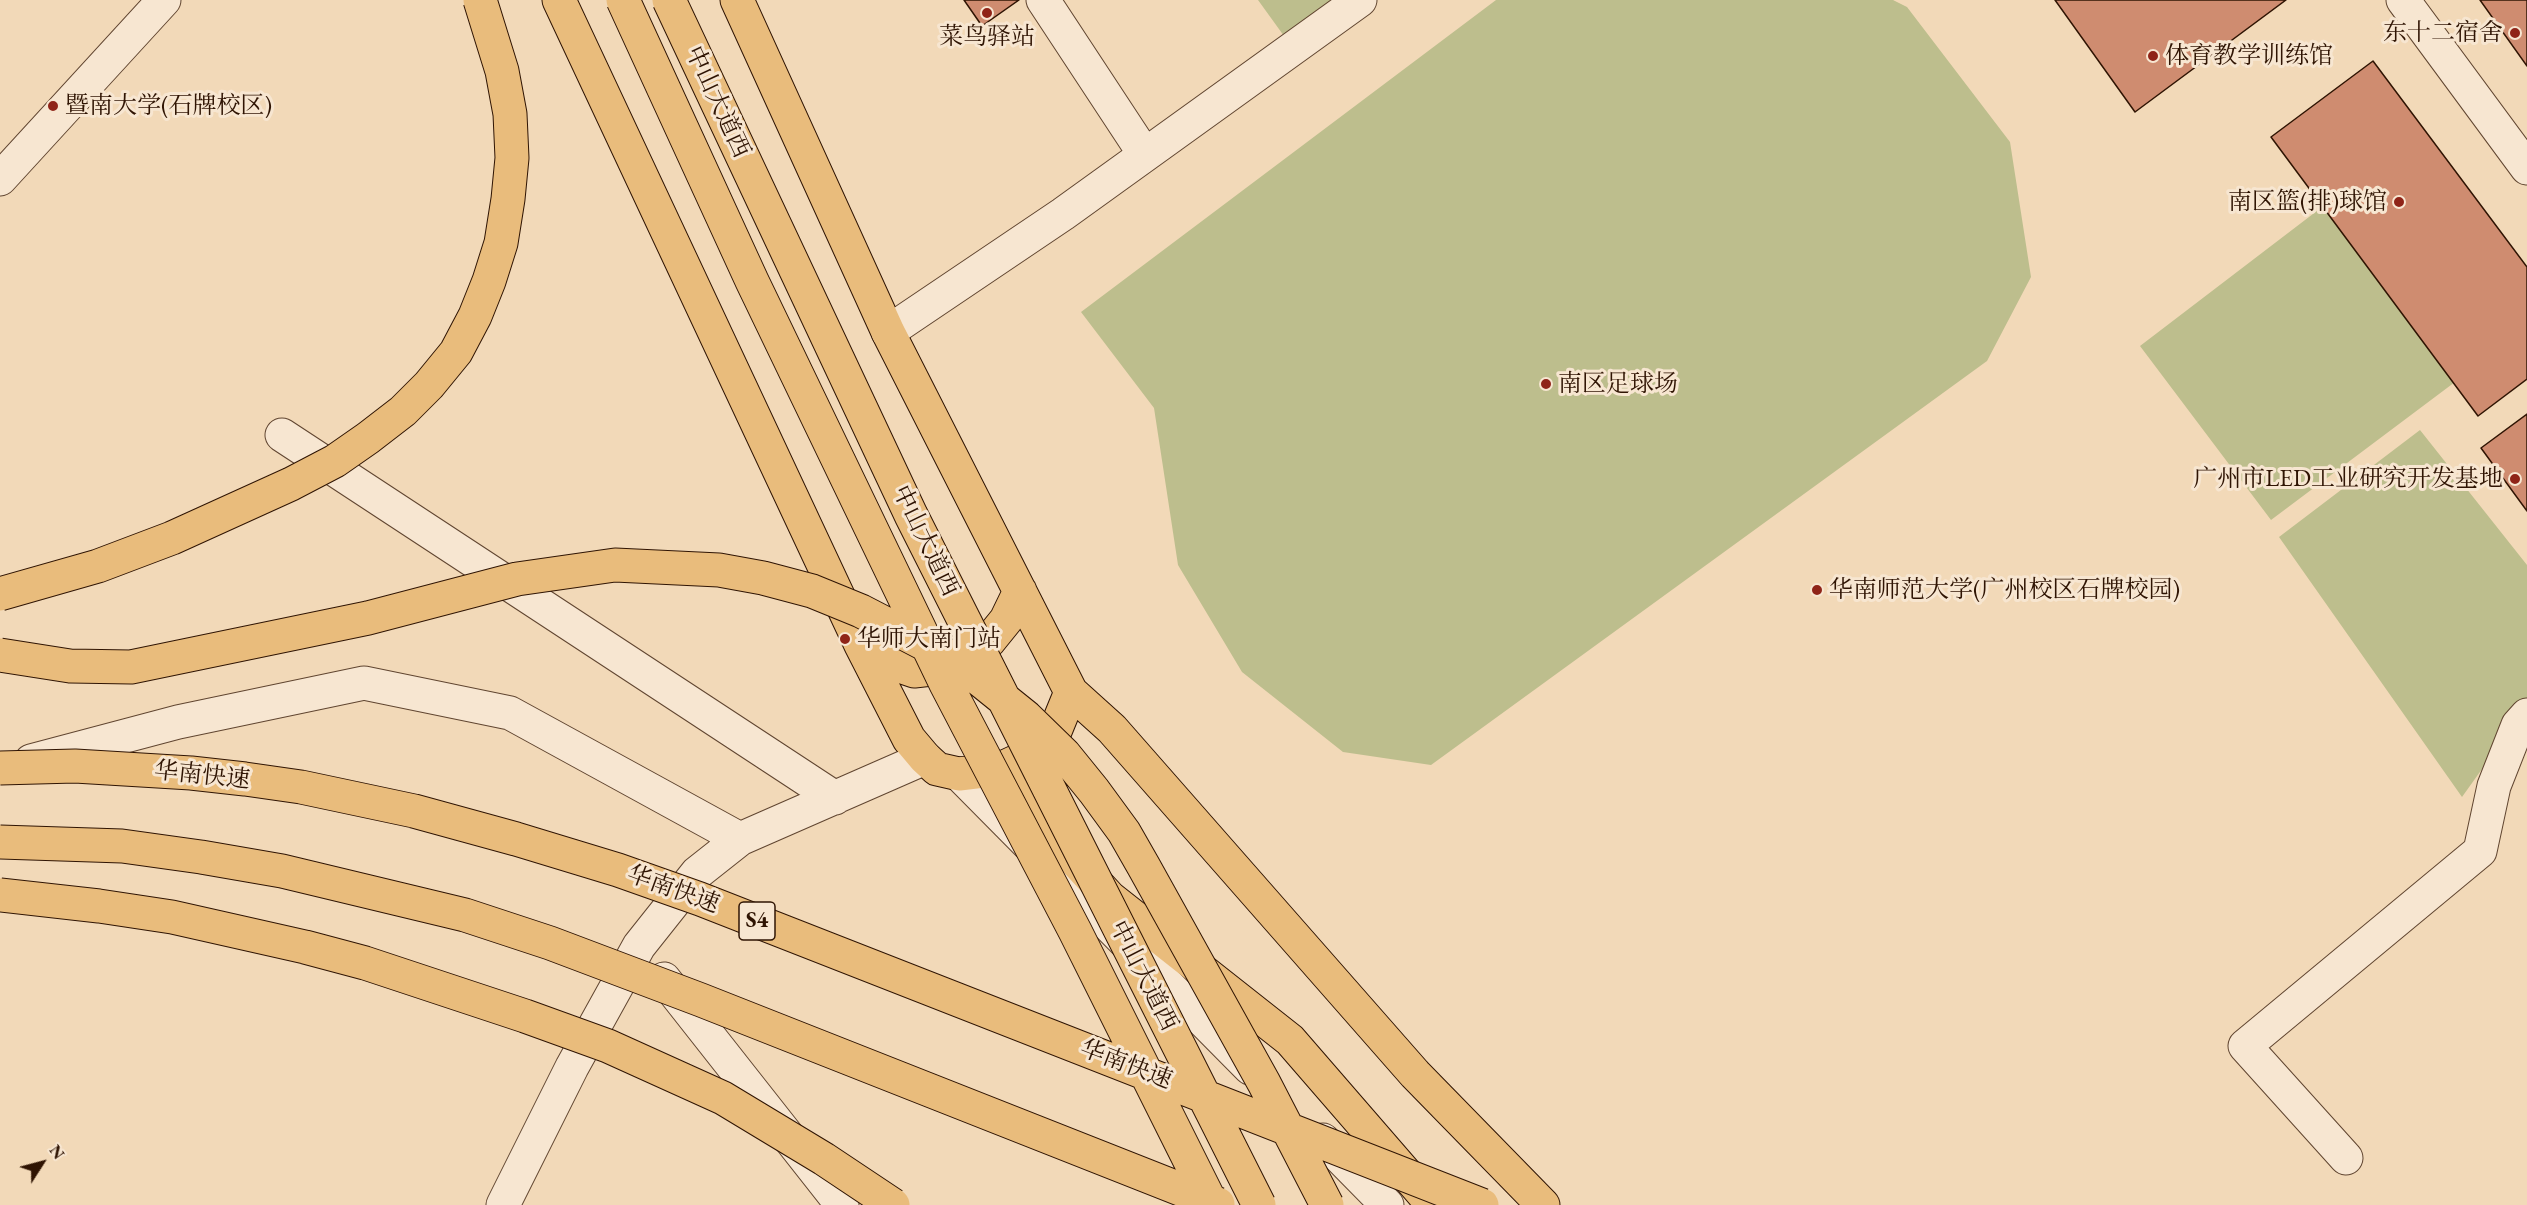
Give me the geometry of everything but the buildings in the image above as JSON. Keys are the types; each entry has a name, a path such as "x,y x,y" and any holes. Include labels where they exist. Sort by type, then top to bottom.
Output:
{"main road":[{"path":"0,594 98,566 172,538 291,484 335,461 403,411 429,385 456,352 489,281 501,243 512,158 510,114 502,71 480,0"},
{"path":"559,0 861,645 909,739 938,769 959,774 1000,769 1043,749 1053,736 1071,692"},
{"name":"中山大道西","path":"623,0 752,281 946,684 1075,932 1212,1205"},
{"name":"中山大道西","path":"669,0 911,515 1259,1205"},
{"path":"736,0 888,332 1071,692 1112,729 1415,1074 1543,1205"},
{"path":"0,655 70,666 131,667 368,618 517,579 615,565 719,570 763,578 812,591 861,611 946,655 980,680 1064,754 1094,791 1124,832 1144,867 1264,1083 1327,1205"},
{"path":"861,645 888,662 914,670 958,666 971,659 989,641 1006,620 1020,591"},
{"name":"华南快速","path":"0,768 75,766 191,773 245,779 301,787 414,811 516,839 618,870 700,899 1482,1205"},
{"path":"1000,769 1026,807 1110,898 1290,1040 1433,1205"},
{"path":"0,842 122,846 201,857 293,874 465,915 550,943 700,1000 1222,1205"},
{"path":"0,895 172,917 305,947 364,963 525,1016 608,1046 723,1098 893,1205"}],"street":[{"path":"0,180 164,0"},
{"path":"1043,0 1145,155"},
{"path":"888,332 998,259 1360,0"},
{"path":"2403,0 2527,168"},
{"path":"282,435 835,798"},
{"path":"0,768 178,722 364,683 510,713 740,839"},
{"path":"2346,1158 2245,1047 2480,851 2494,786 2518,725 2527,716"},
{"path":"503,1205 572,1067 639,946 697,873 740,839 925,758"},
{"path":"959,774 1387,1205"},
{"path":"639,946 842,1205"}],"green space":[{"path":"1258,0 1334,0 1284,36"},
{"name":"南区足球场","path":"1496,0 1893,0 1907,7 2010,142 2031,277 1987,361 1431,765 1343,752 1242,672 1178,565 1154,408 1081,312"},
{"path":"2326,204 2459,379 2271,520 2140,346"},
{"path":"2420,430 2527,565 2527,706 2462,797 2279,537"}],"place":[{"name":"菜鸟驿站","path":"987,13"},
{"name":"东十二宿舍","path":"2515,33"},
{"name":"体育教学训练馆","path":"2153,56"},
{"name":"暨南大学(石牌校区)","path":"53,106"},
{"name":"南区篮(排)球馆","path":"2399,202"},
{"name":"南区足球场","path":"1546,384"},
{"name":"广州市LED工业研究开发基地","path":"2515,479"},
{"name":"华南师范大学(广州校区石牌校园)","path":"1817,590"},
{"name":"华师大南门站","path":"845,639"}]}
